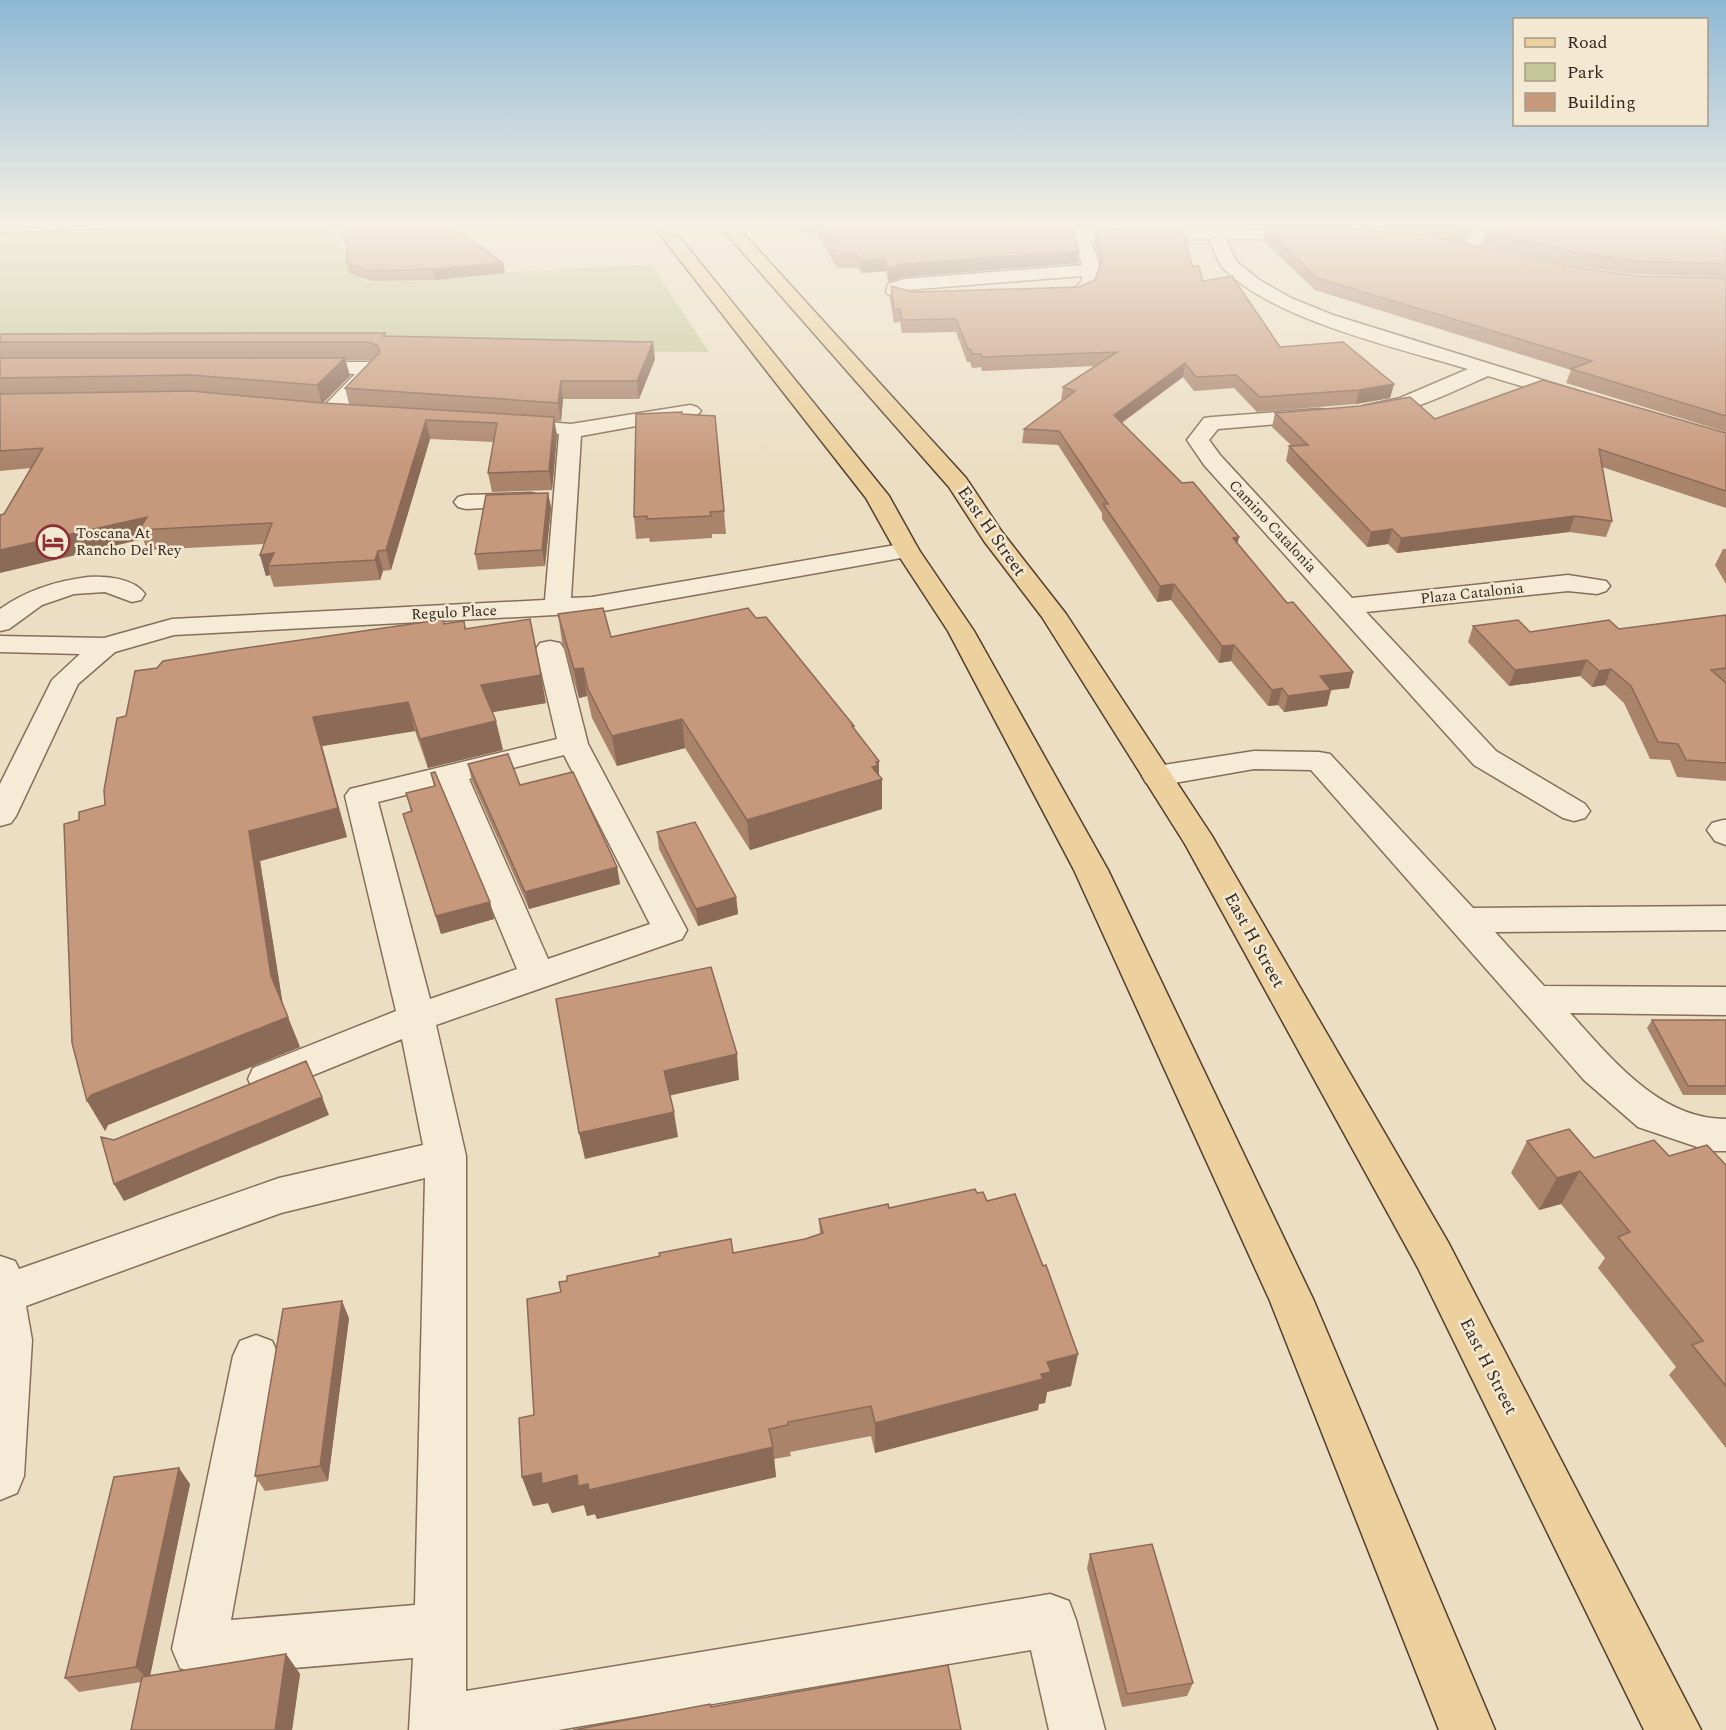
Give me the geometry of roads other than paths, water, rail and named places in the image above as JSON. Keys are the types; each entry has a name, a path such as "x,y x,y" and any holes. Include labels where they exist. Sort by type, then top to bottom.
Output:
{"main road":[{"path":"723,304 877,496 907,550 961,631 1091,870 1292,1301 1467,1730"},
{"name":"East H Street","path":"797,304 958,483 993,536 1053,614 1202,844 1433,1255 1673,1730"}],"street":[{"path":"1289,304 1326,319 1592,401"},
{"path":"288,368 372,368 328,413"},
{"name":"Camino Catalonia","path":"1484,369 1406,403 1356,412 1212,423 1198,440 1212,460 1485,758 1574,811"},
{"path":"304,411 351,415"},
{"path":"491,423 561,428 570,431 690,411"},
{"path":"557,607 570,431"},
{"path":"466,502 565,499"},
{"name":"Regulo Place","path":"0,644 105,646 172,627 592,605 907,550"},
{"name":"Plaza Catalonia","path":"1347,606 1568,583 1597,586"},
{"path":"0,623 11,611 61,589 103,584 132,594"},
{"path":"0,816 66,680 105,646"},
{"path":"242,1090 416,1018 670,930 573,744 550,649"},
{"path":"573,744 361,796 416,1018 446,1156 441,1629 437,1727 1050,1620 1077,1730"},
{"path":"1157,776 1254,760 1319,761 1598,1070 1652,1116 1709,1135 1726,1135"},
{"path":"451,774 538,976"},
{"path":"1464,920 1726,918"},
{"path":"1535,999 1726,1001"},
{"path":"0,1476 9,1340 2,1285 279,1196 446,1156"},
{"path":"256,1356 200,1649 441,1629"}],"place":[{"name":"Toscana At Rancho Del Rey","path":"53,542"}]}
